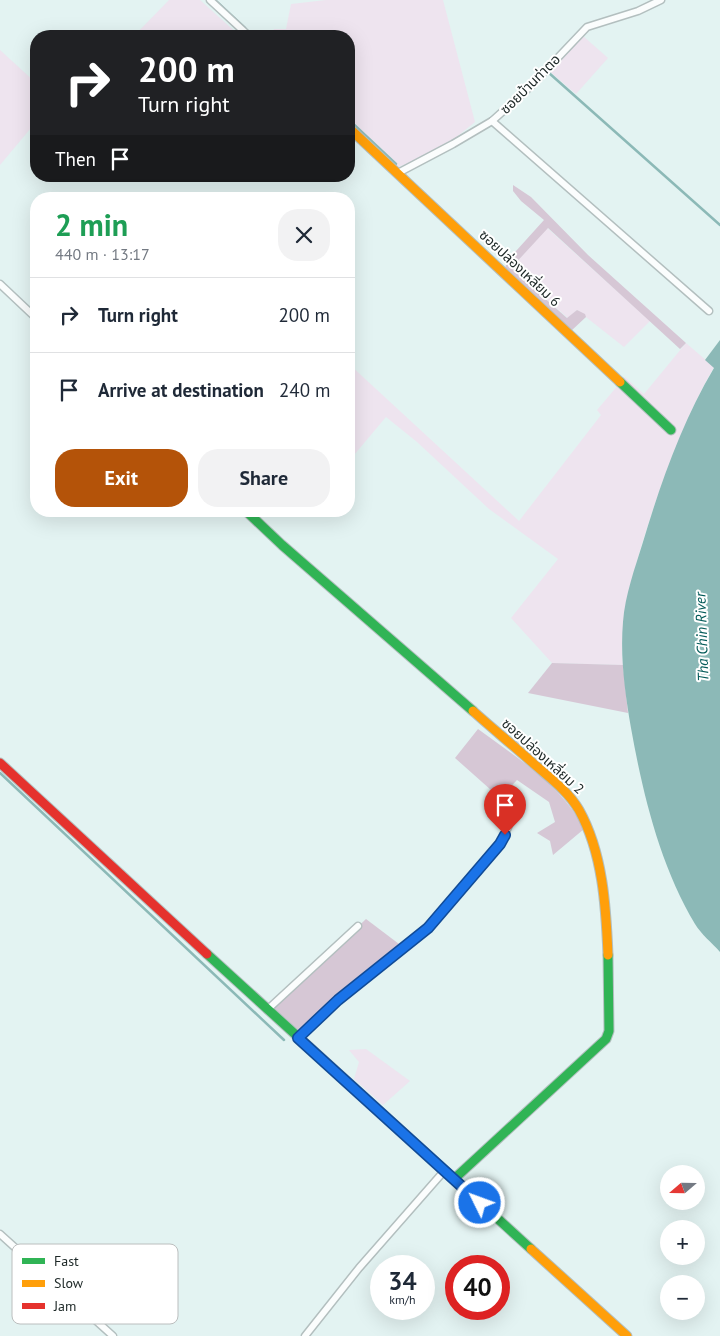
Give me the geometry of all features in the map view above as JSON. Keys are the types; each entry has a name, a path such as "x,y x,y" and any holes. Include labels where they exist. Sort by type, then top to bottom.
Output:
{"street":[{"path":"210,0 242,30"},
{"name":"ซอยบ้านท่าตอ","path":"398,173 492,121 531,86 587,27 638,11 661,0"},
{"path":"492,121 709,311"},
{"name":"ซอยปล่องเหลี่ยม 6","path":"355,134 671,430"},
{"path":"0,284 30,312"},
{"name":"ซอยปล่องเหลี่ยม 2","path":"252,517 282,545 563,789 582,813 589,832 605,901 609,1017 606,1039 454,1179"},
{"path":"0,763 267,1010 627,1336"},
{"path":"298,1038 338,1000 433,922 500,844 509,825 511,805"},
{"path":"267,1010 358,926"},
{"path":"304,1336 359,1268 445,1170"},
{"path":"0,1234 12,1245"},
{"path":"100,1324 113,1336"}],"shaded area":[{"path":"169,0 200,0 233,30 140,30"},
{"path":"326,0 443,0 475,122 454,139 406,164 398,167 391,164 355,131 355,30 274,30 286,29 291,4"},
{"path":"583,36 608,58 576,94 548,70"},
{"path":"0,50 30,78 30,129 0,165"},
{"path":"513,185 531,197 588,255 686,343 680,349 548,228 512,267 515,272 567,318 577,310 585,314 586,317 571,331 505,269 507,261 544,220 521,201 513,191"},
{"path":"547,228 650,321 624,347 577,310 568,318 515,272 512,267"},
{"path":"686,343 714,367 696,400 674,452 641,547 627,604 622,654 623,665 552,663 511,618 558,559 489,509 417,442 386,417 355,454 355,370 519,521 601,415 597,410 625,377 644,394"},
{"path":"552,663 623,665 628,713 528,693"},
{"path":"478,729 537,773 564,799 575,813 584,829 553,855 550,841 537,833 555,822 549,802 517,780 500,798 455,758"},
{"path":"366,919 399,944 305,1028 298,1030 274,1008"},
{"path":"366,1049 410,1081 383,1105 354,1079 359,1062 349,1050"}],"water":[{"name":"Tha Chin River","path":"720,340 720,952 697,928 672,878 654,829 641,779 631,728 622,648 626,602 650,520 682,431 714,368 705,360"}],"waterway":[{"path":"215,0 245,28"},
{"path":"549,73 720,225"},
{"path":"355,126 396,164"},
{"path":"0,773 284,1040"}],"traffic: fast":[{"path":"620,382 671,430"},
{"path":"252,517 473,711"},
{"path":"207,954 531,1249"},
{"path":"454,1179 606,1039 609,1031 608,955"}],"traffic: slow":[{"path":"355,134 620,382"},
{"path":"473,711 558,785 579,810 593,844 602,881 608,955"},
{"path":"531,1249 627,1336"}],"traffic: jam":[{"path":"0,763 207,954"}],"route":[{"path":"480,1203 298,1038 338,1000 428,928 500,844 505,835"}]}
